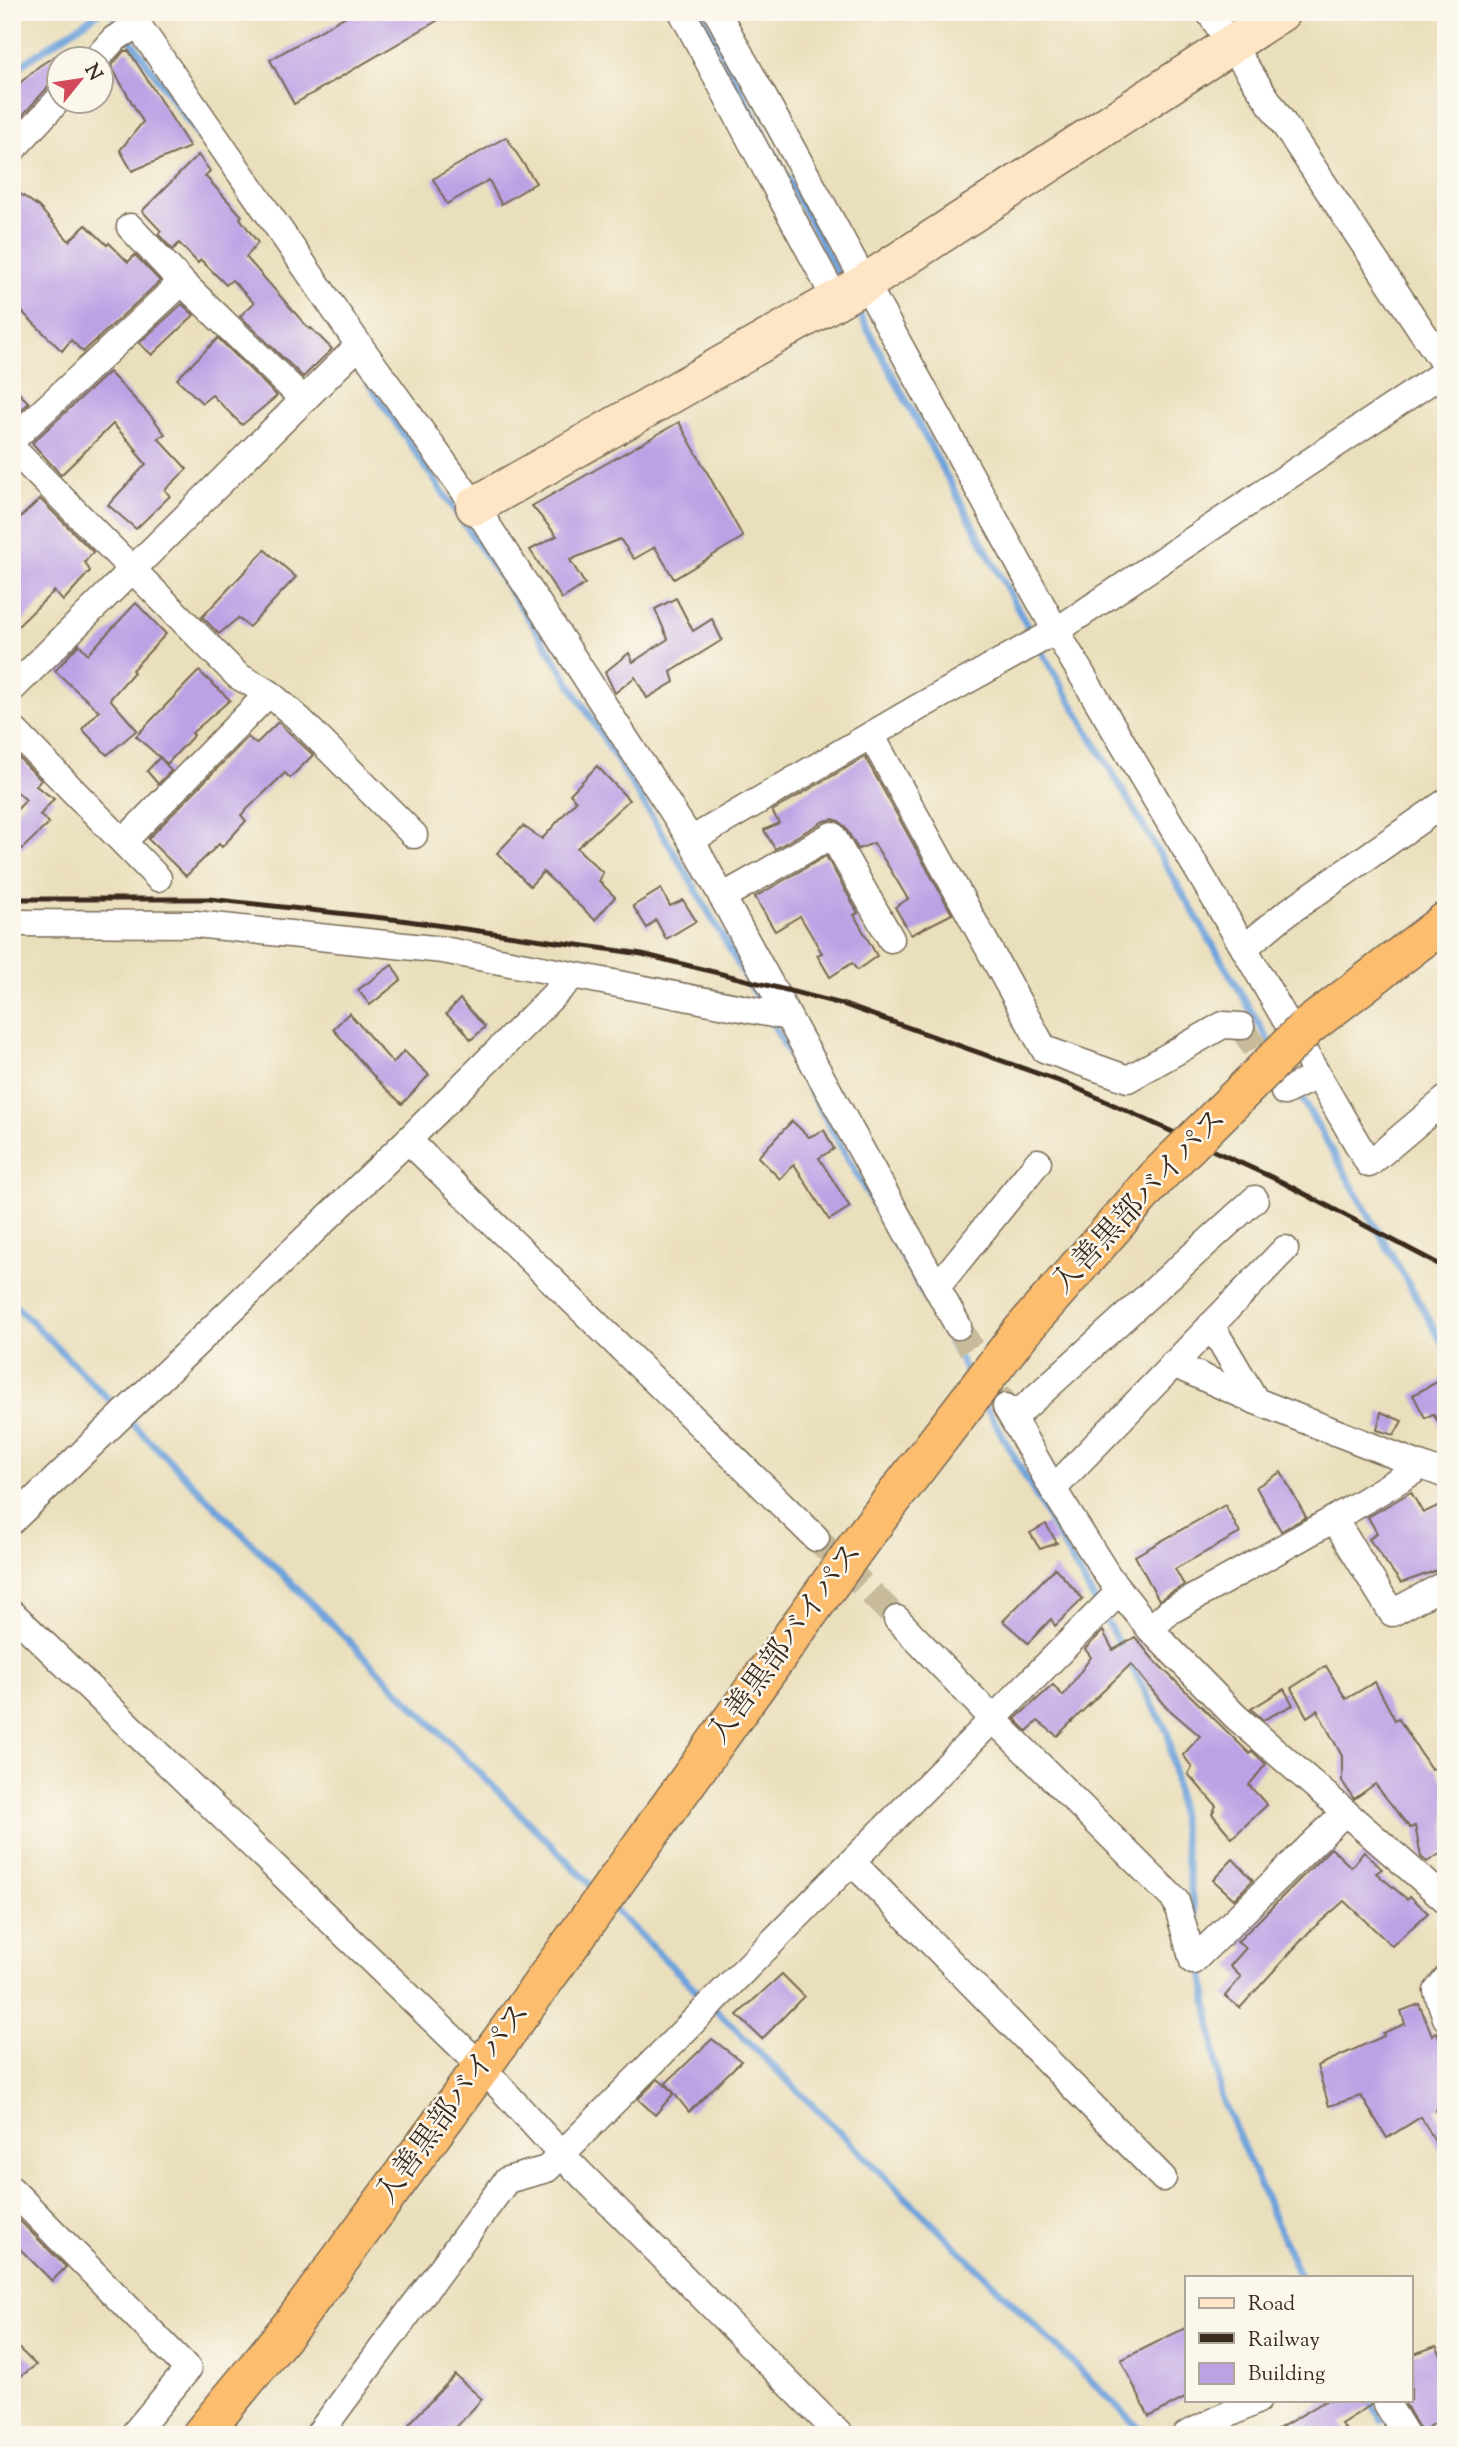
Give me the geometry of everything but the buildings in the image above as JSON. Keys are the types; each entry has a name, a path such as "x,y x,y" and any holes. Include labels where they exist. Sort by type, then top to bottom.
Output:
{"highway":[{"name":"入善黒部バイパス","path":"201,2435 294,2322 482,2067 862,1539 1021,1332 1158,1176 1307,1027 1446,921"}],"street":[{"path":"682,12 1056,631 1369,1164 1445,1102"},
{"path":"718,12 850,292"},
{"path":"691,840 1056,631 1446,369 1209,12"},
{"path":"475,506 850,292 1281,12"},
{"path":"108,46 133,16 359,345 475,506 691,840 958,1326"},
{"path":"12,150 46,113"},
{"path":"130,228 304,400"},
{"path":"12,440 182,282"},
{"path":"12,689 359,345"},
{"path":"12,448 238,676 269,694 299,719 414,835"},
{"path":"124,841 269,694"},
{"path":"12,728 158,878"},
{"path":"871,735 1044,1049 1128,1079 1223,1025 1241,1026"},
{"path":"1244,948 1284,915 1446,802"},
{"path":"722,897 832,835 891,939"},
{"path":"12,923 195,925 443,950 788,1017"},
{"path":"12,1521 408,1140 572,976"},
{"path":"1283,1092 1318,1075"},
{"path":"408,1140 816,1538"},
{"path":"937,1287 1038,1162"},
{"path":"1255,1199 1009,1413 1052,1489 1119,1592 1150,1629 1235,1716 1446,1900"},
{"path":"1052,1489 1285,1249"},
{"path":"1211,1325 1256,1401"},
{"path":"1174,1364 1256,1401 1434,1470"},
{"path":"1150,1629 1170,1611 1335,1519 1434,1470"},
{"path":"1335,1519 1392,1613 1446,1584"},
{"path":"318,2435 507,2180 547,2169 1119,1592"},
{"path":"12,1613 482,2067 561,2154 840,2435"},
{"path":"897,1619 1176,1901 1193,1961 1345,1812"},
{"path":"852,1862 1163,2178"},
{"path":"1446,1979 1437,1991 1446,2018"},
{"path":"12,2190 188,2369 133,2435"},
{"path":"1186,2435 1254,2402"},
{"path":"1387,2404 1406,2435"}],"waterway":[{"path":"12,71 100,12"},
{"path":"111,12 199,137"},
{"path":"700,12 842,282"},
{"path":"853,302 1033,637"},
{"path":"353,360 543,640 684,869 762,1006"},
{"path":"1039,647 1271,1045"},
{"path":"770,1019 971,1379"},
{"path":"1298,1092 1446,1349"},
{"path":"12,1302 596,1890"},
{"path":"983,1401 1097,1605"},
{"path":"1103,1615 1168,1733 1197,1931"},
{"path":"611,1906 1146,2435"},
{"path":"1202,1963 1221,2096 1300,2276"},
{"path":"1369,2402 1382,2420"}],"tunnel":[{"path":"1241,1026 1276,1080"},
{"path":"958,1326 1006,1407"},
{"path":"816,1538 897,1619"}],"railway":[{"path":"12,899 209,899 401,920 642,954 842,1004 1070,1085 1280,1181 1446,1268"}]}
